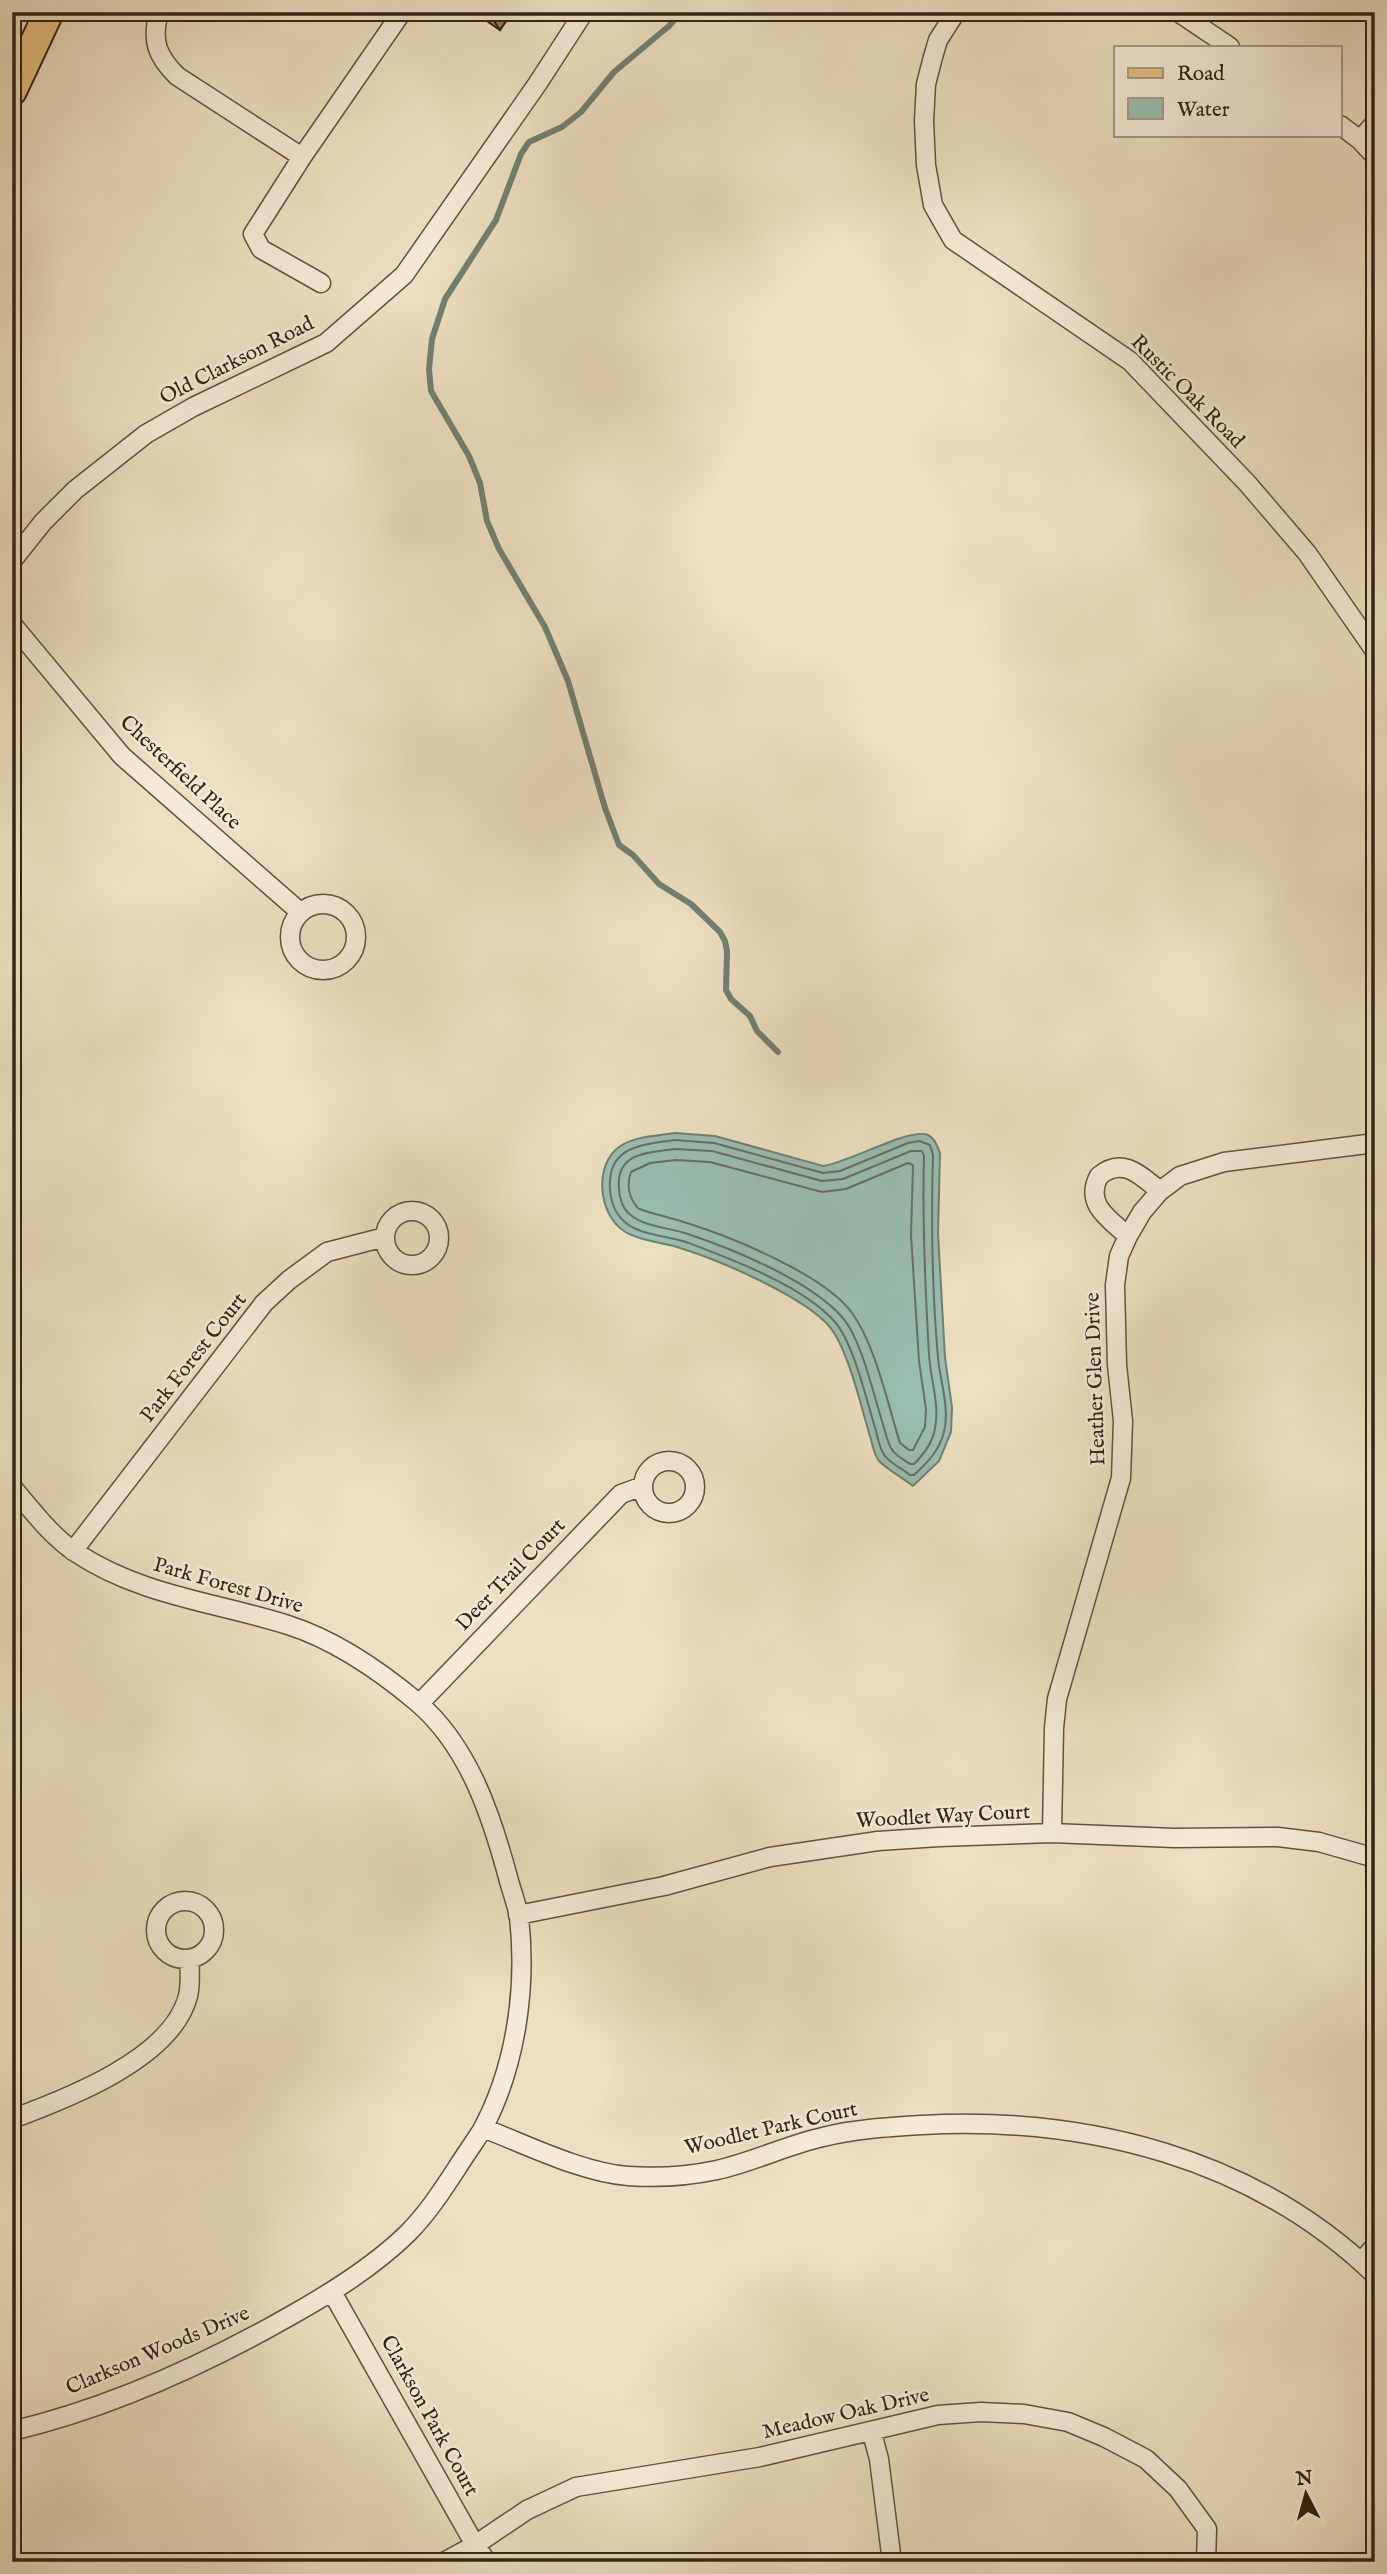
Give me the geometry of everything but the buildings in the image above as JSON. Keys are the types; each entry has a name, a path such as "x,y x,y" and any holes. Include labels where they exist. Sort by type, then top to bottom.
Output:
{"main road":[{"path":"12,91 49,12"}],"street":[{"path":"159,12 155,38 161,61 177,76 302,157"},
{"path":"321,283 261,249 253,234 302,157 402,12"},
{"name":"Old Clarkson Road","path":"12,561 43,522 75,491 146,434 193,407 326,343 404,275 538,83 584,12"},
{"name":"Rustic Oak Road","path":"956,12 938,40 926,84 924,121 926,165 933,205 953,240 1130,361 1247,484 1307,553 1375,650"},
{"path":"1178,12 1229,46"},
{"path":"1360,139 1375,123"},
{"path":"1342,126 1360,139 1375,156"},
{"name":"Chesterfield Place","path":"12,624 122,756 300,912"},
{"name":"Heather Glen Drive","path":"1052,1833 1057,1699 1121,1478 1123,1421 1117,1365 1115,1285 1119,1256 1128,1236 1142,1212 1160,1191 1180,1176 1224,1162 1375,1143"},
{"path":"1128,1236 1100,1212 1095,1204 1093,1195 1099,1176 1115,1167 1130,1168 1160,1191"},
{"name":"Park Forest Court","path":"73,1551 264,1303 289,1280 327,1252 384,1237"},
{"name":"Deer Trail Court","path":"419,1704 621,1494 643,1486"},
{"name":"Park Forest Drive","path":"12,1487 38,1520 73,1551 121,1578 165,1594 289,1625 323,1640 368,1666 419,1704 441,1727 482,1797 497,1836 519,1915"},
{"name":"Woodlet Way Court","path":"519,1915 664,1886 770,1857 819,1848 939,1836 1052,1833 1174,1838 1278,1838 1319,1842 1375,1858"},
{"name":"Clarkson Woods Drive","path":"12,2431 45,2423 134,2390 235,2347 332,2292 387,2251 419,2221 443,2190 483,2128 505,2074 518,2020 521,1980 519,1915"},
{"path":"12,2119 110,2077 139,2058 177,2019 188,1997 190,1959"},
{"name":"Woodlet Park Court","path":"483,2128 589,2168 626,2176 665,2176 717,2170 822,2137 879,2128 956,2123 1014,2125 1107,2136 1171,2154 1247,2185 1280,2203 1361,2262 1375,2276"},
{"path":"1361,2262 1375,2246"},
{"name":"Clarkson Park Court","path":"332,2292 487,2562"},
{"name":"Meadow Oak Drive","path":"444,2562 527,2510 576,2487 760,2457 872,2433 903,2422 938,2415 981,2412 1024,2414 1068,2422 1146,2459 1178,2489 1207,2529 1207,2562"},
{"path":"872,2433 879,2459 892,2562"}],"water":[{"path":"675,1133 715,1136 823,1166 908,1136 928,1135 934,1140 940,1153 938,1233 945,1358 952,1407 951,1432 939,1461 913,1486 877,1458 842,1348 829,1326 817,1315 781,1291 737,1270 680,1248 637,1237 615,1223 604,1202 602,1189 606,1165 611,1155 619,1147 632,1141"}],"waterway":[{"path":"681,12 669,26 614,72 581,112 562,127 529,142 521,154 496,220 445,299 432,339 429,369 431,391 469,456 480,483 487,521 499,549 545,627 568,681 605,808 619,845 633,855 659,884 691,904 720,932 727,951 726,990 731,999 750,1016 757,1031 778,1052"}]}
